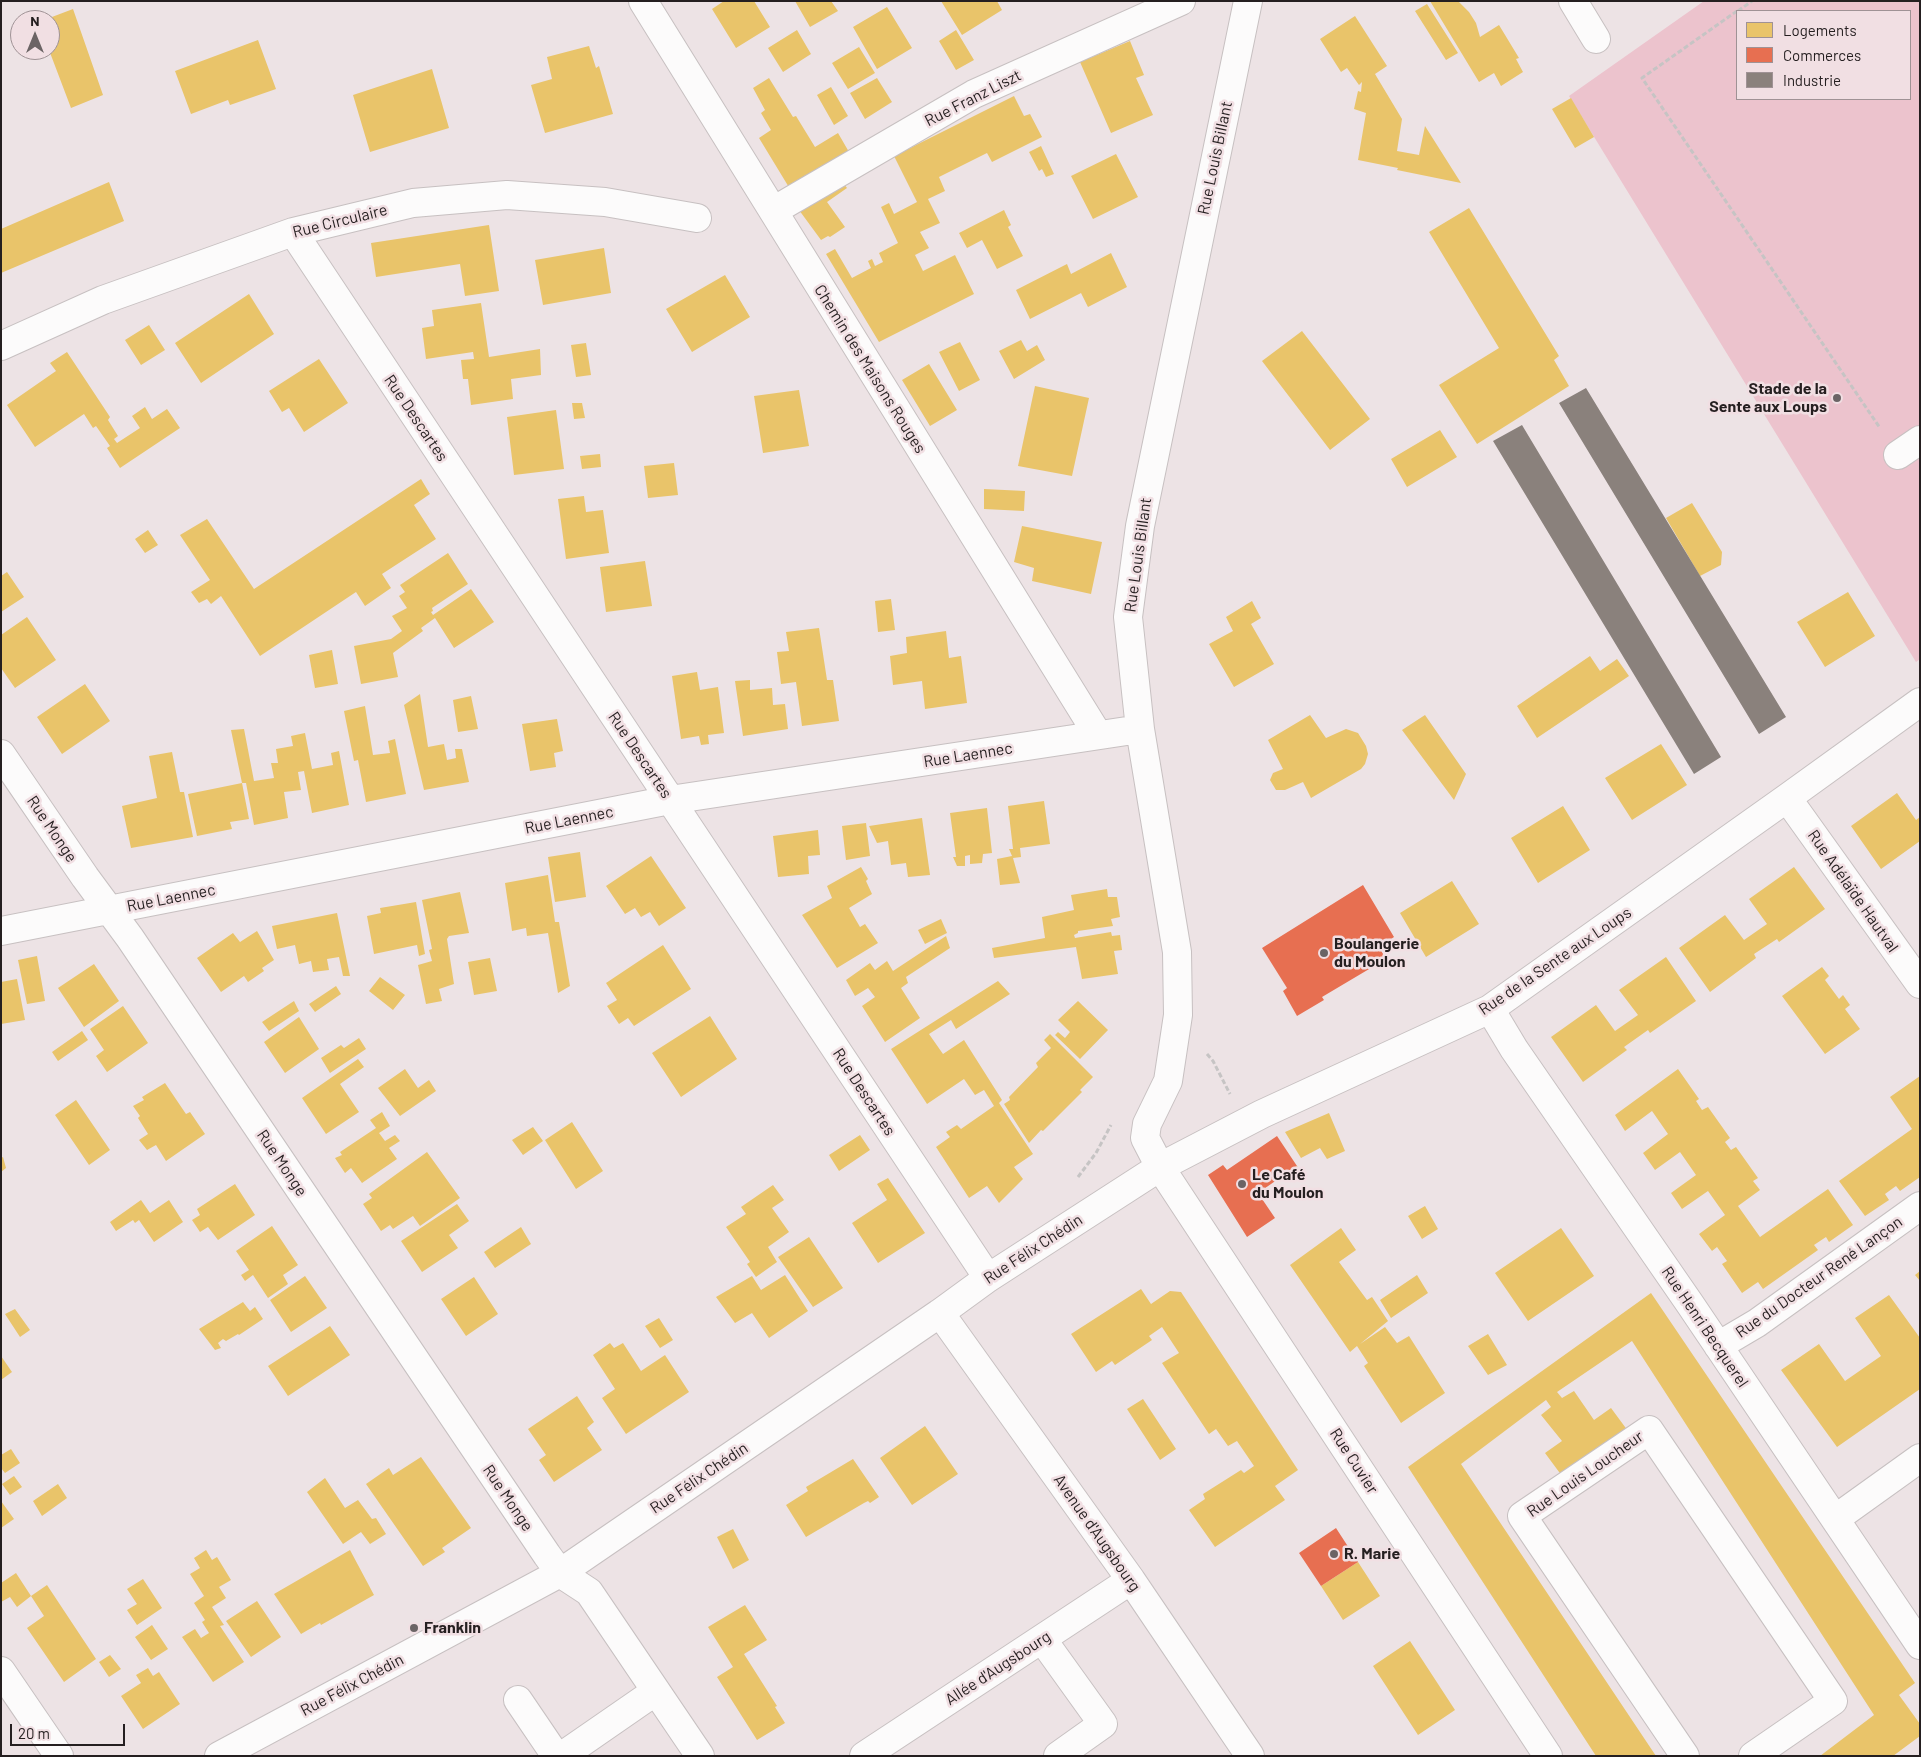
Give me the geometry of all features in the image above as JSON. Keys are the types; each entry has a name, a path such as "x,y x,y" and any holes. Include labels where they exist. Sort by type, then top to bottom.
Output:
{"street":[{"name":"Chemin des Maisons Rouges","path":"643,1 1098,735"},
{"name":"Rue Franz Liszt","path":"773,211 974,94 1181,1"},
{"name":"Rue Louis Billant","path":"1160,1167 1145,1138 1147,1124 1168,1081 1178,1015 1177,952 1140,729 1128,617 1140,526 1248,1"},
{"path":"1573,1 1596,40"},
{"name":"Rue Circulaire","path":"1,346 103,300 293,232 413,204 507,194 605,202 697,218"},
{"name":"Rue Descartes","path":"293,232 988,1278"},
{"name":"Rue de la Sente aux Loups","path":"1160,1167 1262,1114 1490,1009 1920,702"},
{"name":"Rue Laennec","path":"1,930 670,800 1140,729"},
{"name":"Rue Monge","path":"1,754 85,878 110,910 560,1573"},
{"name":"Rue Adélaïde Hautval","path":"1787,798 1920,984"},
{"name":"Rue Henri Becquerel","path":"1490,1009 1514,1049 1920,1645"},
{"name":"Rue Félix Chédin","path":"227,1754 560,1573 940,1313 988,1278 1160,1167"},
{"name":"Rue Cuvier","path":"1160,1167 1548,1756"},
{"name":"Rue du Docteur René Lançon","path":"1718,1346 1757,1323 1920,1206"},
{"name":"Avenue d'Augsbourg","path":"940,1313 1131,1580 1250,1756"},
{"name":"Rue Louis Loucheur","path":"1685,1756 1522,1516 1649,1430 1833,1701 1765,1753"},
{"path":"1835,1519 1920,1458"},
{"path":"560,1573 589,1592 700,1756"},
{"name":"Allée d'Augsbourg","path":"864,1756 1131,1580"},
{"path":"1042,1639 1103,1724 1058,1756"},
{"path":"1,1671 58,1756"},
{"path":"562,1756 656,1691"},
{"path":"518,1700 556,1756"}],"path":[{"path":"1738,10 1752,1"},
{"path":"1736,12 1642,78 1909,447"},
{"path":"1173,1043 1201,1047 1213,1061 1231,1095"}],"shaded area":[{"name":"Stade de la Sente aux Loups","path":"1704,1 1920,1 1920,659 1916,662 1569,96"}],"building: Logements":[{"path":"724,1 754,1 770,27 736,48 712,9"},
{"path":"795,1 831,1 838,11 810,27"},
{"path":"941,1 997,1 1002,10 962,35"},
{"path":"1430,1 1458,1 1469,12 1476,23 1480,37 1499,25 1519,58 1516,59 1523,72 1501,86 1494,73 1479,82"},
{"path":"1427,4 1458,53 1446,60 1415,11"},
{"path":"887,7 912,48 877,69 853,27"},
{"path":"73,9 103,95 71,108 53,60 60,60 60,14"},
{"path":"1355,16 1387,66 1375,74 1402,119 1397,151 1419,155 1425,126 1461,183 1358,160 1366,113 1354,109 1358,91 1361,92 1362,82 1359,85 1347,68 1341,72 1320,39"},
{"path":"797,30 811,54 783,72 768,48"},
{"path":"956,30 974,60 956,70 939,41"},
{"path":"258,40 276,89 230,105 228,100 191,114 175,71"},
{"path":"1130,41 1144,75 1136,78 1153,115 1111,133 1080,62"},
{"path":"589,46 596,68 599,66 613,114 545,133 531,85 552,79 547,57"},
{"path":"859,47 875,73 848,89 832,63"},
{"path":"432,69 449,128 370,152 353,95"},
{"path":"769,78 793,117 796,116 815,147 838,133 849,152 790,189 759,138 771,130 761,113 765,110 753,88"},
{"path":"877,78 892,102 865,119 850,93"},
{"path":"831,87 848,116 834,125 817,95"},
{"path":"1014,96 1024,116 1030,114 1042,137 992,162 987,153 939,177 945,191 928,199 940,223 920,232 929,248 915,255 923,271 955,255 974,294 879,342 826,254 835,249 852,278 871,268 868,261 872,259 875,266 883,262 879,253 898,243 881,207 889,203 894,214 917,202 894,156"},
{"path":"1571,98 1594,137 1575,148 1552,109"},
{"path":"1041,146 1054,174 1046,177 1042,169 1039,171 1029,152"},
{"path":"1116,154 1138,197 1093,219 1071,176"},
{"path":"841,180 847,188 827,202 845,227 830,237 828,236 821,240 799,210"},
{"path":"109,182 124,221 1,273 1,229"},
{"path":"1469,208 1559,356 1554,360 1569,386 1477,444 1439,385 1499,348 1429,232"},
{"path":"1004,210 1011,225 1008,227 1023,256 997,269 982,240 967,248 959,233"},
{"path":"489,225 499,291 465,296 460,264 376,277 371,243"},
{"path":"604,248 611,293 543,305 535,260"},
{"path":"1111,253 1127,287 1088,307 1081,293 1030,319 1016,290 1067,264 1071,274"},
{"path":"725,275 750,317 692,352 666,309"},
{"path":"249,294 274,334 201,383 175,343"},
{"path":"481,303 489,357 540,349 541,375 511,379 513,399 471,405 468,379 463,379 461,360 474,359 473,352 426,359 422,328 434,326 432,310"},
{"path":"149,325 165,350 141,365 125,340"},
{"path":"1302,331 1370,419 1330,450 1262,361"},
{"path":"1021,340 1027,351 1037,345 1045,360 1014,379 999,351"},
{"path":"960,342 980,380 959,391 939,352"},
{"path":"586,343 591,375 576,377 571,345"},
{"path":"67,352 110,417 108,420 118,436 114,439 117,443 140,428 132,416 145,407 152,419 167,409 180,428 120,468 107,448 110,446 96,426 93,428 84,414 35,447 7,405 56,371 50,363"},
{"path":"319,359 348,403 304,432 289,408 282,412 269,391"},
{"path":"929,364 957,410 930,426 902,380"},
{"path":"1035,386 1089,398 1072,476 1018,466"},
{"path":"799,390 809,446 763,453 754,396"},
{"path":"572,403 582,403 585,418 574,419"},
{"path":"556,410 564,469 514,475 507,417"},
{"path":"1440,430 1457,457 1407,487 1391,459"},
{"path":"600,454 601,467 582,469 580,456"},
{"path":"674,463 678,495 648,498 644,466"},
{"path":"421,479 430,494 414,505 436,539 382,574 391,588 365,606 356,592 260,656 221,596 211,604 207,599 199,603 191,592 210,580 180,535 207,519 254,589"},
{"path":"984,489 1025,491 1024,511 984,509"},
{"path":"584,496 586,512 603,510 609,553 566,559 558,499"},
{"path":"1692,503 1722,552 1721,565 1700,576 1666,518"},
{"path":"1022,526 1102,542 1091,594 1032,581 1034,568 1014,562"},
{"path":"148,530 158,545 145,553 135,539"},
{"path":"448,553 468,584 432,608 433,611 431,612 433,615 471,589 494,622 454,648 435,618 421,628 423,631 393,653 398,677 361,684 354,646 391,639 402,631 392,616 407,608 399,596 405,592 400,585"},
{"path":"645,561 652,606 606,612 600,567"},
{"path":"7,572 24,597 1,612 1,576"},
{"path":"1848,592 1875,636 1825,667 1797,622"},
{"path":"891,599 895,630 878,632 875,601"},
{"path":"1252,601 1261,618 1251,624 1274,664 1234,687 1209,644 1233,631 1226,617"},
{"path":"27,617 56,660 15,688 1,668 1,635"},
{"path":"819,628 827,680 833,680 839,721 802,726 796,682 781,684 777,652 789,651 786,632"},
{"path":"946,631 949,658 961,656 967,703 925,709 922,681 893,685 890,656 907,653 906,637"},
{"path":"332,650 338,684 315,688 309,655"},
{"path":"1590,656 1600,671 1617,659 1629,676 1537,738 1517,706"},
{"path":"697,672 700,690 718,687 724,733 708,735 709,744 701,745 699,736 681,739 672,676"},
{"path":"750,680 750,690 772,688 773,705 785,704 788,729 743,736 735,681"},
{"path":"85,684 110,721 62,754 37,717"},
{"path":"420,694 428,747 444,744 447,760 456,758 455,749 462,749 469,782 424,790 404,705"},
{"path":"471,696 478,729 458,732 453,700"},
{"path":"365,706 373,755 390,753 388,741 395,739 406,794 366,802 358,760 354,761 344,711"},
{"path":"1310,715 1326,738 1346,729 1358,733 1366,746 1368,754 1365,764 1361,769 1311,798 1303,782 1285,790 1276,790 1270,780 1273,773 1283,769 1268,740"},
{"path":"1425,715 1466,774 1454,800 1402,730"},
{"path":"557,719 563,751 554,753 556,767 530,771 522,724"},
{"path":"244,729 254,781 274,778 271,763 278,763 276,749 293,746 291,736 305,733 312,769 333,765 331,753 339,751 349,805 312,813 304,771 298,772 301,790 284,792 288,818 254,825 246,783 242,783 231,730"},
{"path":"1661,744 1687,785 1632,820 1605,778"},
{"path":"172,752 180,792 184,792 193,837 131,848 122,806 157,798 149,756"},
{"path":"242,783 249,819 230,822 232,829 197,836 188,794"},
{"path":"1897,793 1916,820 1920,817 1920,841 1881,869 1851,826"},
{"path":"1044,801 1050,844 1020,848 1021,857 1013,858 1020,883 1000,885 997,859 1012,856 1009,849 1013,849 1008,806"},
{"path":"1563,806 1590,850 1538,883 1511,838"},
{"path":"987,808 992,853 983,854 982,863 970,864 970,855 965,856 965,866 957,866 953,857 956,857 950,813"},
{"path":"922,818 930,875 908,877 906,863 891,865 888,841 877,843 869,826"},
{"path":"866,823 870,856 846,860 842,826"},
{"path":"818,830 820,855 808,856 809,874 778,877 773,836"},
{"path":"580,852 586,897 555,902 548,857"},
{"path":"651,856 686,908 659,926 650,912 641,917 635,908 625,914 606,886"},
{"path":"861,867 868,879 866,881 872,894 849,908 860,927 865,924 878,943 837,968 802,915 832,898 827,886"},
{"path":"1794,867 1825,909 1779,942 1777,939 1754,954 1756,958 1710,992 1679,948 1725,915 1744,940 1767,924 1749,899"},
{"path":"548,875 555,922 559,922 570,986 558,993 548,933 527,936 526,928 512,931 505,883"},
{"path":"1452,881 1479,924 1426,957 1400,913"},
{"path":"1107,889 1108,897 1117,897 1120,917 1111,919 1113,926 1078,931 1074,935 1075,938 1111,932 1112,936 1120,935 1122,950 1114,951 1118,974 1082,979 1076,947 994,958 992,948 1045,938 1042,917 1074,910 1071,895"},
{"path":"460,892 469,933 449,936 447,939 454,984 439,989 442,1001 426,1004 418,965 432,961 429,950 432,949 422,900"},
{"path":"416,902 425,954 419,956 417,945 374,954 367,916 381,913 380,908"},
{"path":"337,913 350,976 343,976 339,957 327,959 329,970 313,972 311,961 299,964 295,945 277,949 272,926"},
{"path":"941,919 947,933 925,944 918,930"},
{"path":"257,931 274,960 262,968 264,971 248,982 244,976 221,992 197,958 233,933 240,942"},
{"path":"946,936 950,948 906,977 908,983 901,988 920,1018 885,1042 862,1006 875,997 868,988 855,996 846,980 870,963 875,970 887,961 893,971"},
{"path":"663,945 691,989 634,1026 628,1018 619,1024 607,1006 617,1000 606,983"},
{"path":"37,956 45,1001 27,1004 18,960"},
{"path":"1666,957 1696,1001 1650,1033 1648,1030 1624,1047 1627,1050 1583,1082 1551,1037 1596,1005 1615,1031 1638,1015 1619,990"},
{"path":"490,958 497,991 474,995 468,962"},
{"path":"94,964 119,1001 84,1027 58,988"},
{"path":"1822,967 1829,976 1825,980 1839,999 1843,995 1850,1005 1845,1009 1860,1029 1825,1054 1782,996"},
{"path":"380,977 405,995 393,1010 369,991"},
{"path":"17,979 25,1020 1,1024 1,982"},
{"path":"998,981 1010,994 956,1029 951,1020 929,1034 943,1054 964,1040 1002,1100 999,1103 1033,1154 1014,1167 1023,1179 999,1203 987,1186 969,1198 936,1147 950,1137 946,1132 957,1125 961,1129 994,1106 984,1090 975,1095 964,1079 927,1104 891,1049"},
{"path":"336,986 341,994 315,1012 309,1004"},
{"path":"294,1001 299,1011 269,1031 262,1022"},
{"path":"1078,1001 1108,1030 1080,1059 1055,1035 1058,1032 1065,1038 1070,1032 1058,1020"},
{"path":"123,1006 148,1043 107,1072 96,1056 104,1050 90,1029"},
{"path":"710,1016 737,1059 681,1097 652,1053"},
{"path":"299,1017 319,1049 285,1073 264,1042"},
{"path":"82,1031 88,1040 58,1061 52,1052"},
{"path":"1050,1034 1093,1077 1080,1090 1082,1092 1029,1143 1004,1104 1010,1100 1009,1097 1038,1067 1036,1063 1051,1048 1044,1040"},
{"path":"359,1038 366,1049 330,1073 321,1058 341,1045 344,1048"},
{"path":"358,1059 364,1067 340,1084 359,1112 326,1134 302,1098"},
{"path":"405,1069 418,1088 429,1080 436,1091 400,1116 378,1088"},
{"path":"1678,1069 1699,1099 1696,1101 1702,1110 1708,1107 1730,1138 1725,1142 1731,1150 1736,1147 1758,1178 1753,1181 1760,1190 1738,1206 1760,1237 1828,1189 1853,1225 1829,1242 1826,1237 1814,1245 1818,1250 1763,1289 1758,1282 1742,1293 1722,1264 1727,1261 1717,1247 1712,1251 1699,1234 1725,1215 1708,1191 1682,1209 1671,1193 1696,1175 1680,1152 1655,1170 1643,1153 1668,1134 1652,1111 1625,1131 1615,1115"},
{"path":"1920,1076 1920,1177 1900,1191 1896,1186 1885,1194 1889,1200 1865,1216 1839,1181 1912,1129 1890,1097"},
{"path":"165,1083 186,1114 190,1112 205,1134 166,1161 156,1145 147,1150 139,1140 148,1134 133,1106 144,1100 142,1097"},
{"path":"76,1100 110,1150 89,1165 55,1115"},
{"path":"382,1112 390,1126 379,1133 385,1141 395,1135 400,1141 389,1148 397,1159 362,1183 351,1168 345,1173 335,1158 342,1155 340,1152 376,1128 370,1120"},
{"path":"1329,1113 1345,1151 1327,1159 1320,1148 1301,1158 1285,1132"},
{"path":"572,1122 603,1171 576,1189 545,1140"},
{"path":"533,1127 543,1141 523,1155 512,1140"},
{"path":"860,1135 870,1150 839,1171 829,1155"},
{"path":"427,1152 460,1198 420,1226 413,1216 393,1229 390,1225 381,1231 363,1204 372,1198 369,1194"},
{"path":"3,1157 6,1168 1,1172 1,1158"},
{"path":"1297,1166 1301,1173 1289,1181 1285,1174"},
{"path":"888,1178 925,1233 878,1263 852,1223 887,1200 877,1184"},
{"path":"235,1184 255,1215 218,1240 208,1227 200,1232 192,1220 200,1215 197,1209"},
{"path":"773,1185 784,1200 772,1208 789,1232 768,1247 777,1262 756,1277 747,1264 750,1262 726,1227 746,1214 741,1207"},
{"path":"141,1200 150,1213 169,1200 183,1222 154,1242 139,1220 135,1223 133,1220 116,1231 110,1222"},
{"path":"457,1204 469,1221 449,1235 458,1248 422,1272 401,1241"},
{"path":"1425,1206 1438,1229 1422,1239 1408,1216"},
{"path":"272,1226 298,1265 283,1275 288,1284 268,1298 253,1275 245,1281 241,1275 249,1270 236,1251"},
{"path":"521,1227 531,1244 495,1268 484,1252"},
{"path":"1341,1228 1356,1250 1339,1262 1367,1300 1372,1297 1388,1321 1360,1344 1385,1327 1397,1343 1409,1336 1445,1393 1401,1423 1364,1366 1368,1363 1357,1346 1350,1352 1290,1265"},
{"path":"1561,1228 1594,1276 1528,1321 1495,1273"},
{"path":"809,1237 843,1288 813,1307 778,1257"},
{"path":"1920,1271 1920,1281 1915,1275"},
{"path":"785,1275 808,1311 769,1338 752,1313 735,1323 716,1297 752,1276 761,1290"},
{"path":"1417,1275 1428,1293 1391,1318 1380,1300"},
{"path":"305,1276 327,1308 291,1332 270,1300"},
{"path":"474,1277 498,1314 466,1336 441,1299"},
{"path":"1141,1289 1151,1304 1170,1291 1181,1292 1298,1470 1275,1486 1285,1500 1215,1547 1189,1510 1205,1499 1203,1494 1241,1470 1244,1473 1254,1466 1237,1441 1228,1446 1216,1429 1209,1434 1162,1363 1179,1353 1162,1327 1149,1336 1152,1340 1115,1365 1112,1361 1096,1372 1071,1334"},
{"path":"1651,1293 1915,1683 1899,1695 1920,1724 1920,1736 1893,1756 1820,1756 1874,1715 1632,1341 1557,1392 1562,1398 1574,1391 1594,1420 1611,1408 1628,1431 1562,1476 1545,1453 1562,1441 1541,1415 1551,1407 1546,1400 1461,1464 1656,1756 1596,1756 1408,1467"},
{"path":"1889,1295 1920,1338 1920,1389 1837,1447 1781,1370 1819,1344 1845,1381 1881,1356 1855,1318"},
{"path":"243,1302 250,1311 255,1307 263,1319 239,1335 226,1341 223,1339 218,1343 221,1348 215,1350 199,1329"},
{"path":"15,1309 30,1330 20,1337 5,1314"},
{"path":"659,1318 673,1340 660,1348 645,1326"},
{"path":"330,1326 350,1355 288,1396 268,1366"},
{"path":"1488,1334 1507,1365 1488,1375 1468,1346"},
{"path":"610,1343 614,1348 623,1343 641,1371 665,1355 689,1392 626,1434 602,1398 615,1389 593,1355"},
{"path":"1,1356 12,1372 1,1380"},
{"path":"577,1396 594,1422 587,1428 602,1450 554,1482 539,1460 546,1455 528,1429"},
{"path":"1143,1399 1176,1449 1160,1460 1127,1409"},
{"path":"925,1426 958,1474 912,1505 880,1458"},
{"path":"11,1449 20,1463 5,1473 1,1468 1,1455"},
{"path":"421,1457 471,1528 442,1548 445,1552 423,1566 366,1484 389,1468 393,1475"},
{"path":"853,1459 879,1497 870,1503 868,1501 864,1503 806,1537 786,1505 808,1491 806,1487"},
{"path":"14,1476 22,1487 10,1495 2,1484"},
{"path":"325,1478 345,1508 358,1500 372,1519 376,1518 386,1534 370,1544 361,1532 343,1544 307,1492"},
{"path":"58,1484 67,1498 42,1516 33,1501"},
{"path":"1,1501 14,1519 1,1528"},
{"path":"733,1529 749,1560 733,1569 717,1537"},
{"path":"206,1550 212,1560 217,1557 231,1580 219,1587 226,1598 212,1607 224,1625 220,1626 244,1662 213,1682 182,1637 195,1629 201,1638 209,1633 202,1622 205,1620 194,1603 204,1596 190,1574 200,1568 194,1558"},
{"path":"350,1550 374,1595 301,1634 274,1594"},
{"path":"1358,1562 1380,1596 1343,1620 1321,1586"},
{"path":"16,1573 31,1596 17,1607 10,1597 1,1602 1,1583"},
{"path":"143,1579 162,1608 137,1625 127,1610 137,1604 127,1589"},
{"path":"47,1585 96,1659 64,1682 27,1628 44,1616 31,1596"},
{"path":"257,1601 281,1637 251,1657 226,1621"},
{"path":"745,1605 767,1640 744,1654 777,1706 775,1707 785,1723 757,1740 717,1677 733,1667 708,1627"},
{"path":"152,1625 168,1649 151,1660 135,1637"},
{"path":"1410,1641 1455,1710 1418,1735 1373,1666"},
{"path":"110,1655 121,1669 109,1677 99,1662"},
{"path":"148,1668 153,1676 159,1672 180,1704 143,1729 121,1696 141,1683 136,1675"}],"building: Commerces":[{"name":"Boulangerie du Moulon","path":"1363,885 1394,937 1379,947 1386,959 1322,997 1324,1000 1297,1016 1283,991 1287,988 1262,948"},
{"name":"Le Café du Moulon","path":"1277,1136 1297,1166 1258,1193 1275,1218 1247,1237 1208,1175 1223,1165 1227,1170"},
{"path":"1336,1528 1358,1562 1321,1586 1299,1553"}],"building: Industrie":[{"path":"1586,388 1786,717 1759,734 1559,403"},
{"path":"1522,425 1721,757 1694,774 1493,441"}],"place":[{"name":"Stade de la Sente aux Loups","path":"1837,398"},
{"name":"Boulangerie du Moulon","path":"1324,953"},
{"name":"Le Café du Moulon","path":"1242,1184"},
{"name":"R. Marie","path":"1334,1554"},
{"name":"Franklin","path":"414,1628"}]}
